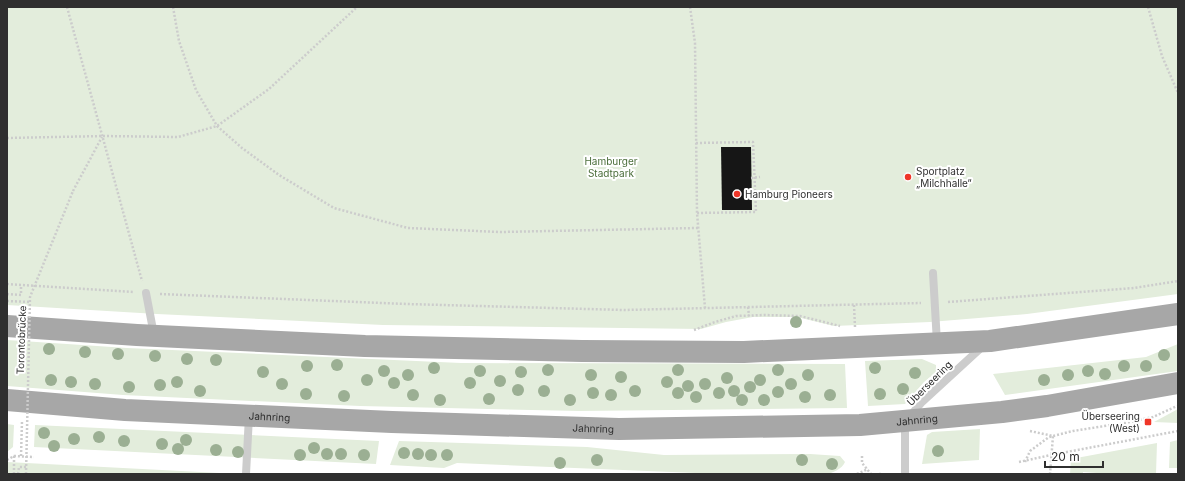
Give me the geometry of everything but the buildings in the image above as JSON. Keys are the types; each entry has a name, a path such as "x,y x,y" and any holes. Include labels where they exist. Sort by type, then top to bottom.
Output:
{"main road":[{"path":"7,326 154,336 365,346 590,351 744,352 990,341 1178,314"},
{"name":"Jahnring","path":"7,400 125,410 249,416 619,429 860,425 905,422 1025,409 1178,383"}],"lane":[{"path":"933,273 937,344"},
{"path":"146,293 154,336"},
{"name":"Überseering","path":"905,422 922,402 961,364 990,341"},
{"path":"246,474 249,416"},
{"path":"905,422 905,474"}],"path":[{"path":"67,7 146,293"},
{"path":"173,7 179,41 196,90 217,126 242,148 279,175 334,208 408,228 500,232 698,228"},
{"path":"7,138 103,136 178,137 217,126 269,89 356,7"},
{"path":"690,7 694,42 697,214 705,308"},
{"path":"1148,7 1162,56 1178,93"},
{"name":"Torontobrücke","path":"26,474 30,297 73,191 103,136"},
{"path":"696,143 753,142 753,178 756,212 697,214"},
{"path":"753,178 760,177"},
{"path":"7,284 146,293 407,304 624,310 935,303 1134,288 1178,281"},
{"path":"7,294 21,295 21,285"},
{"path":"7,301 30,302"},
{"path":"854,305 856,333"},
{"path":"748,307 749,316"},
{"path":"23,308 31,308"},
{"path":"689,331 736,316 800,316 844,327"},
{"path":"851,328 856,328"},
{"path":"1025,462 1030,451 1049,437 1073,431 1153,417 1178,405"},
{"path":"21,456 22,420"},
{"path":"1019,462 1025,462 1052,454 1178,431"},
{"path":"1050,474 1053,436"},
{"path":"14,456 14,474"},
{"path":"7,460 14,456 34,457"},
{"path":"862,456 862,463 871,474"},
{"path":"18,474 19,467 26,467"},
{"path":"857,474 868,469"}],"green space":[{"name":"Hamburger Stadtpark","path":"7,7 1178,7 1178,294 1027,314 930,322 834,326 797,317 753,317 701,329 383,325 7,305"},
{"path":"7,340 127,348 461,363 845,364 847,408 579,411 360,406 123,395 7,386"},
{"path":"1178,344 1178,371 1005,395 993,374 1146,357"},
{"path":"922,359 936,365 936,372 924,382 905,404 868,406 865,361"},
{"path":"1178,409 1178,423 1154,422"},
{"path":"7,424 14,425 13,447 7,452"},
{"path":"35,425 379,441 376,464 34,447"},
{"path":"980,429 979,460 922,464 927,435 932,432"},
{"path":"1178,440 1178,468 1169,468 1170,442"},
{"path":"399,441 587,447 664,455 810,454 840,456 845,462 842,467 832,473 826,474 720,474 457,463 444,468 390,465"},
{"path":"1157,443 1156,474 1110,474 1083,472 1083,474 1070,474 1071,459"},
{"path":"7,462 239,474 7,474"}],"place":[{"name":"Sportplatz „Milchhalle“","path":"908,177"},
{"name":"Hamburg Pioneers","path":"737,194"},
{"name":"Überseering (West)","path":"1148,422"}]}
